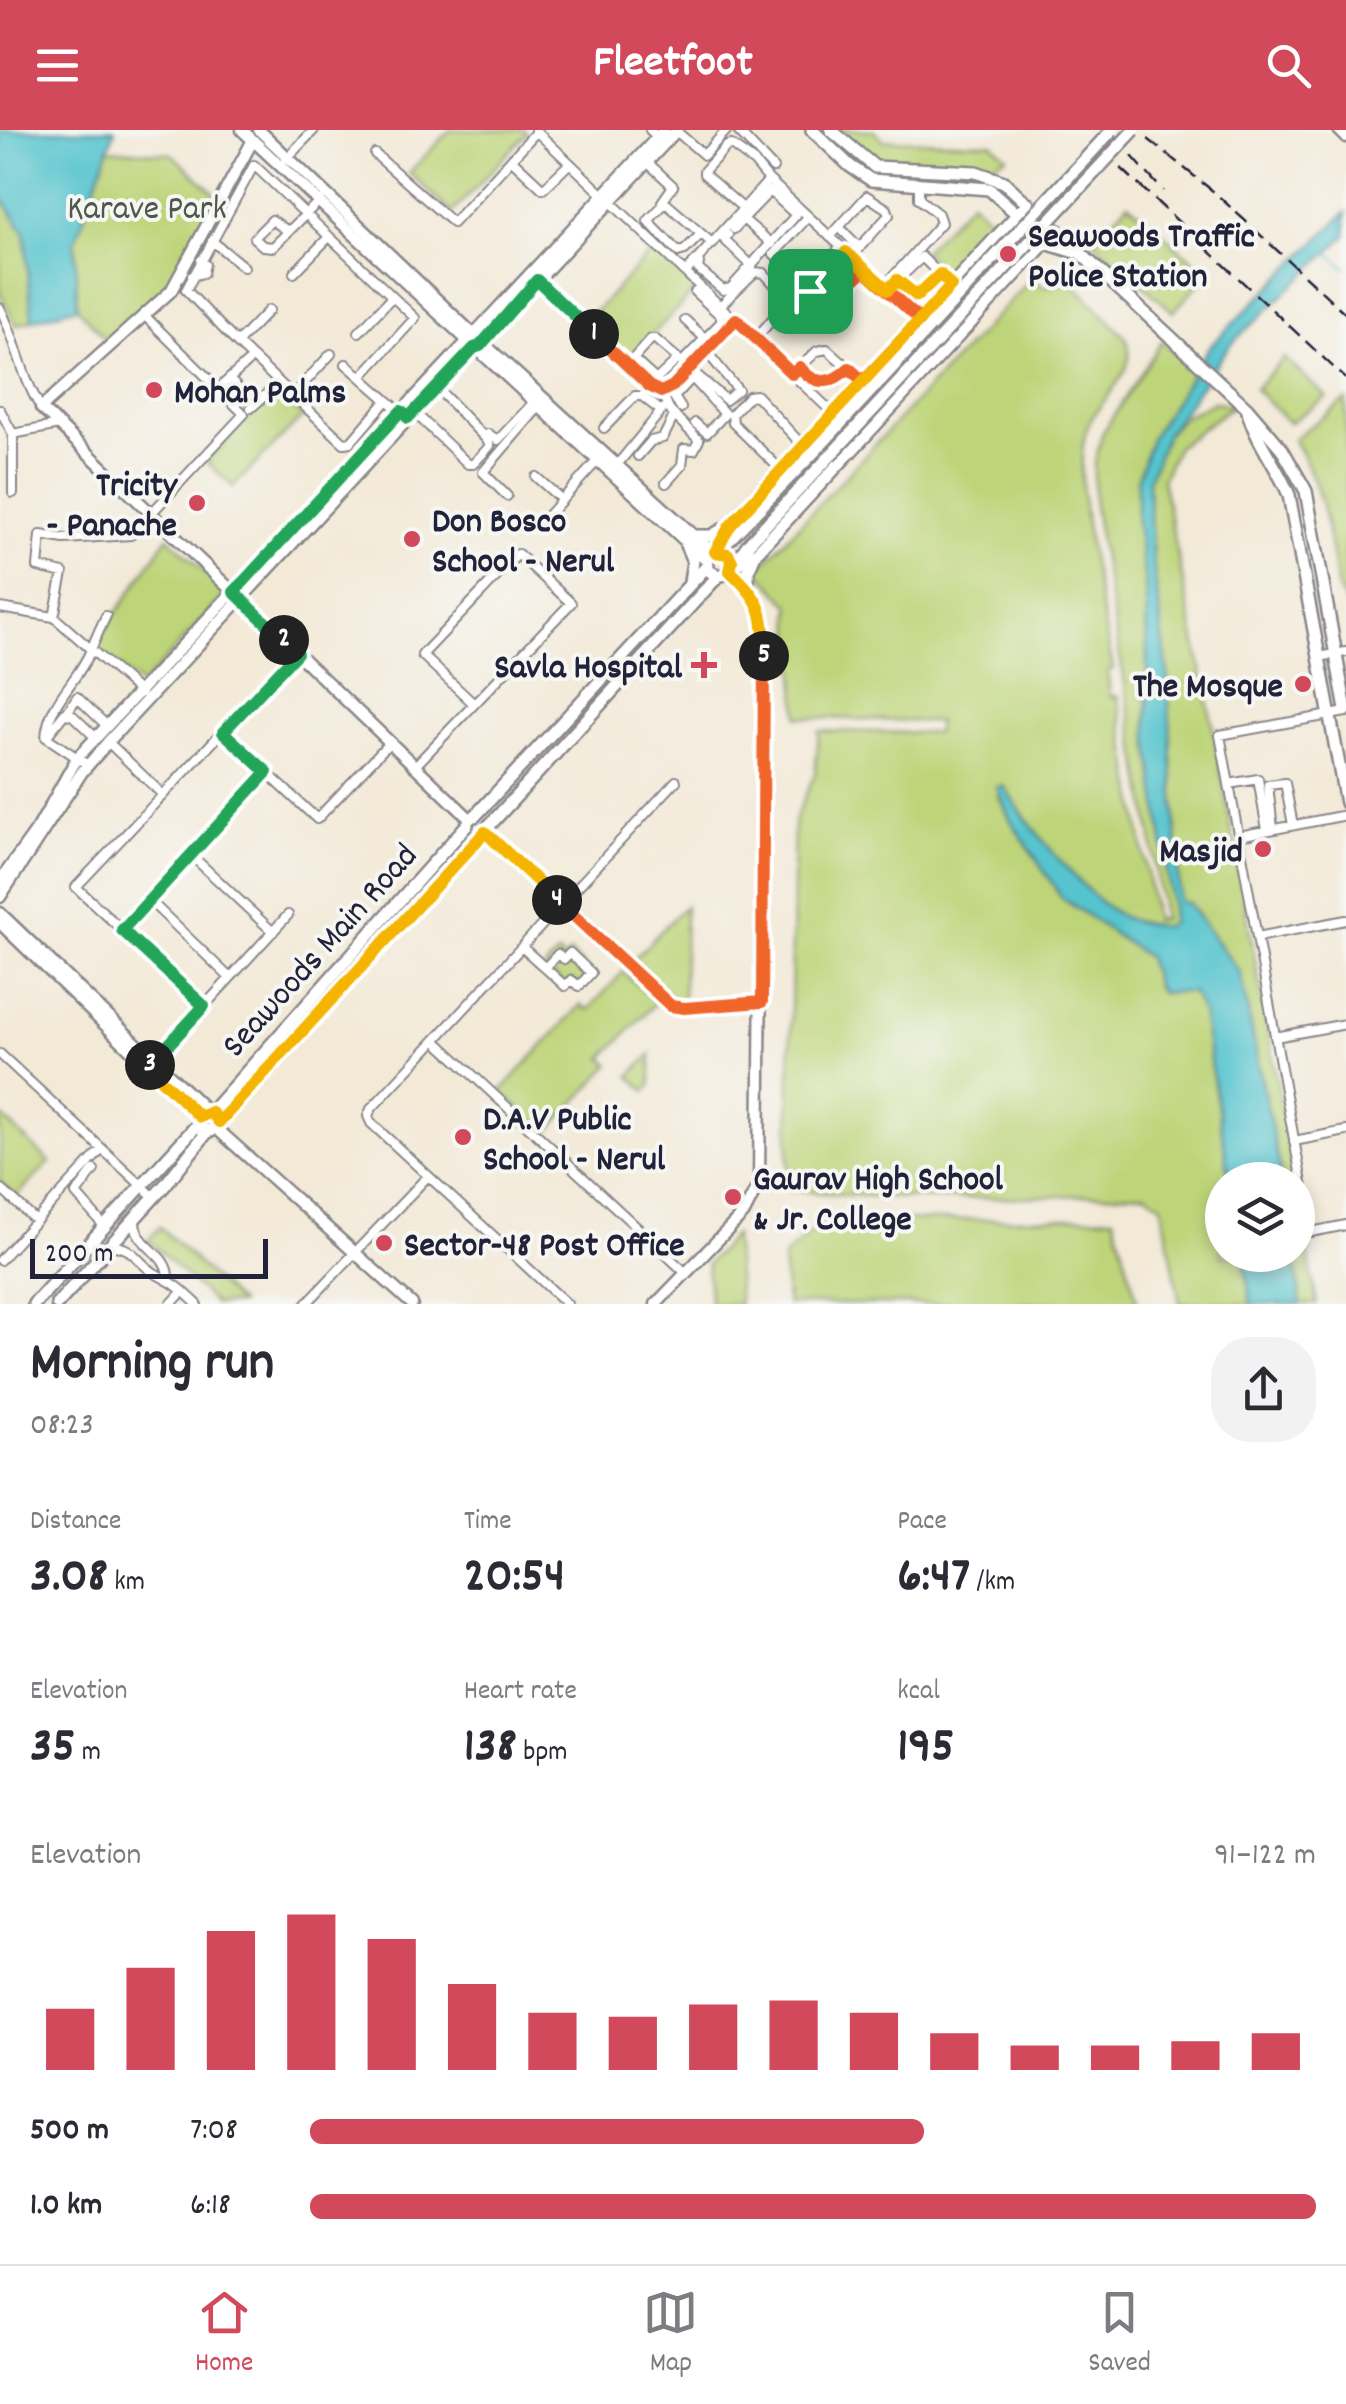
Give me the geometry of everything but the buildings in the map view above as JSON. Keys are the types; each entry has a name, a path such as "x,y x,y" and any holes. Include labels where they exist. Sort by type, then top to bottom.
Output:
{"main road":[{"path":"812,130 870,180 981,186 1047,241 1076,252"},
{"path":"832,130 875,168 976,172 996,177 1247,408 1292,463 1306,492 1341,653 1346,711"},
{"path":"712,557 1112,130"},
{"path":"728,570 1134,130"},
{"path":"1028,204 730,526 712,557 711,572 728,570 758,551 1057,230"},
{"path":"1247,408 1259,445 1289,495 1346,802"},
{"path":"688,586 693,567 690,540 711,536 730,526"},
{"path":"748,588 748,571 758,551"},
{"path":"712,557 728,554 728,570"},
{"name":"Seawoods Main Road","path":"57,1304 154,1197 209,1121 471,820 712,557"},
{"name":"Seawoods Main Road","path":"34,1304 141,1185 209,1121 728,570"},
{"path":"471,820 485,819 484,832"}],"street":[{"path":"242,130 256,135 474,341 617,465 690,540"},
{"path":"284,161 314,130"},
{"path":"0,897 88,765 143,696 607,198 676,130 704,156 726,130"},
{"path":"737,130 808,217 920,320"},
{"path":"1339,130 1346,138"},
{"path":"376,154 453,224 535,131 638,228 682,252 701,234"},
{"path":"607,198 657,132"},
{"path":"41,408 170,290 256,135"},
{"path":"768,171 727,146 704,174 772,244"},
{"path":"511,160 542,189 570,162"},
{"path":"638,228 673,189 646,162"},
{"path":"362,377 414,320 254,166 186,290 346,444 387,400"},
{"path":"744,214 768,171"},
{"path":"912,207 919,199 918,184"},
{"path":"686,272 767,191 773,191 796,215 726,290 698,269 732,227"},
{"path":"808,217 774,254 807,283 846,252 860,248 889,215 887,209 867,196 830,238"},
{"path":"288,231 322,198"},
{"path":"886,289 941,222 938,214 919,199"},
{"path":"713,244 666,203 648,221 686,272 796,370 826,382 838,379 849,368"},
{"path":"839,227 860,248"},
{"path":"294,274 329,237"},
{"path":"724,239 752,266"},
{"path":"212,241 244,267"},
{"path":"846,252 810,295 821,304 829,302 865,270"},
{"path":"886,289 922,257 951,286"},
{"path":"722,305 755,272 764,273 789,300 756,338"},
{"path":"897,280 917,296 940,274"},
{"path":"534,277 630,362 656,380 687,367"},
{"path":"696,292 722,319 708,345"},
{"path":"360,332 392,297"},
{"path":"0,308 16,345 27,386 41,408 471,820"},
{"path":"238,343 268,310"},
{"path":"144,316 244,414"},
{"path":"661,392 673,386 736,319"},
{"path":"630,362 653,339 724,400 736,391 708,345 685,320"},
{"path":"658,334 725,414 707,433 696,423"},
{"path":"407,414 437,387 474,341"},
{"path":"474,341 596,462 712,557"},
{"path":"796,370 817,351 826,349 863,381"},
{"path":"294,394 331,354"},
{"path":"218,389 248,362"},
{"path":"630,362 652,388 661,392"},
{"path":"346,364 468,464 474,464 490,446 488,441 437,387"},
{"path":"680,408 674,396 687,367"},
{"path":"796,370 834,413"},
{"path":"229,379 254,405"},
{"path":"437,387 495,440 536,406"},
{"path":"54,617 63,572 38,566 40,536 64,539 124,537 134,533 271,390"},
{"path":"661,392 664,408"},
{"path":"604,428 638,395 664,408 698,435 699,444 694,450 684,449 682,465 666,483"},
{"path":"781,470 733,423 732,414 749,396 756,395 803,446"},
{"path":"506,496 482,472 536,406"},
{"path":"617,465 664,408"},
{"path":"0,410 7,430 13,493"},
{"path":"638,456 651,441 663,438 674,416"},
{"path":"7,430 58,425"},
{"path":"542,522 596,462"},
{"path":"536,476 562,500"},
{"path":"416,766 571,604 518,554 422,655 474,704"},
{"path":"656,1304 744,1213 759,1183 764,622 761,608 748,588 728,570"},
{"path":"0,608 54,617 143,696"},
{"path":"46,736 52,711 91,650 106,616"},
{"path":"204,1006 76,887 297,653"},
{"path":"1319,658 1341,653"},
{"path":"0,881 38,828 76,758 106,725 143,696"},
{"path":"94,738 68,711 77,697 106,725"},
{"path":"1346,711 1220,735 1311,1232 1346,1225"},
{"path":"46,736 66,712 94,738"},
{"path":"223,732 317,819 390,742"},
{"path":"46,736 88,765"},
{"path":"108,742 164,794"},
{"path":"122,930 267,772"},
{"path":"1229,784 1258,779 1270,829"},
{"path":"567,1304 371,1123 368,1116 676,781"},
{"path":"1270,829 1266,787 1283,783 1292,825"},
{"path":"1271,814 1290,812"},
{"path":"1239,836 1346,815"},
{"path":"484,832 671,1006 762,1002"},
{"path":"191,854 273,932"},
{"path":"150,900 230,978"},
{"path":"0,913 209,1121 412,1304"},
{"path":"151,1063 288,915"},
{"path":"1257,936 1346,920"},
{"path":"0,923 151,1063"},
{"path":"522,946 545,968 565,986 571,980 578,986 591,972 570,953 564,959 558,954 545,968"},
{"path":"1275,1037 1346,1024"},
{"path":"435,1040 686,1273"},
{"path":"0,1054 154,1197"},
{"path":"1294,1141 1346,1131"},
{"path":"0,1260 102,1149"},
{"path":"94,1170 76,1194 104,1226"},
{"path":"306,1304 428,1176"},
{"path":"0,1188 36,1222"},
{"path":"135,1218 138,1237 166,1265 168,1276 197,1304"},
{"path":"110,1246 128,1248 157,1275 168,1276"},
{"path":"171,1304 183,1291"}],"green space":[{"path":"450,130 527,133 452,213 409,173"},
{"path":"838,130 873,130 883,140 992,143 1007,156 985,169 877,163"},
{"name":"Karave Park","path":"108,149 172,154 217,195 167,286 107,341 77,307 75,242"},
{"path":"971,201 995,223 947,274 923,251"},
{"path":"6,203 25,233 32,320 16,325 0,293 0,206"},
{"path":"1128,203 1208,274 1173,312 1093,241"},
{"path":"654,249 696,289 629,359 587,320"},
{"path":"1032,278 1043,287 1071,281 1125,337 1129,349 1123,373 1086,431 1082,481 1090,548 1113,669 1107,672 1111,697 1118,696 1155,920 1163,919 1094,508 1094,467 1102,434 1162,341 1195,371 1151,438 1137,481 1137,522 1146,591 1148,732 1171,923 1163,927 1139,922 1111,910 1059,859 1005,787 999,797 1062,898 1147,957 1156,987 1162,993 1192,991 1202,1012 1227,1162 1205,1162 1205,1272 1246,1272 1251,1304 1180,1304 1162,1205 1145,1193 921,1198 788,1189 794,821 815,774 819,731 936,733 938,722 798,717 790,605 757,570"},
{"path":"1284,358 1327,397 1289,423 1255,389"},
{"path":"276,390 303,416 233,487 206,461"},
{"path":"1346,400 1346,603 1338,589 1318,493 1293,439"},
{"path":"1213,402 1233,405 1177,447 1162,479 1212,722 1292,1162 1278,1162 1240,973 1189,903 1180,903 1167,667 1153,562 1148,480 1166,435 1184,416"},
{"path":"168,537 227,593 141,686 94,646"},
{"path":"685,906 683,1001 671,998 632,961"},
{"path":"570,953 591,973 579,986 571,980 565,986 545,968 558,954 564,959"},
{"path":"623,972 656,1002 603,1058 610,1065 546,1134 501,1091 581,1005 588,1010"},
{"path":"651,1054 651,1086 646,1091 630,1076"},
{"path":"0,1115 50,1162 16,1197 0,1182"},
{"path":"1114,1217 1138,1304 787,1304 783,1258 822,1222"},
{"path":"160,1227 240,1304 215,1304 148,1240"},
{"path":"734,1235 739,1304 710,1304 707,1264"},
{"path":"1296,1272 1311,1272 1317,1304 1301,1304"}],"water":[{"path":"0,130 115,130 75,242 77,307 32,320 25,233 0,194"},
{"path":"1346,212 1346,236 1230,345 1166,435 1148,481 1153,562 1167,667 1180,902 1188,903 1240,973 1278,1162 1227,1162 1202,1012 1192,992 1162,993 1156,987 1147,957 1062,898 1011,821 997,788 1004,786 1059,859 1111,910 1139,922 1163,927 1171,923 1148,732 1146,591 1137,522 1137,481 1151,438 1209,347"},
{"path":"1246,1272 1296,1272 1301,1304 1251,1304"}],"waterway":[{"path":"1330,254 1346,268"}],"railway":[{"path":"1148,139 1214,192 1346,314"},
{"path":"1132,156 1163,191"},
{"path":"1121,168 1346,379"}],"place":[{"name":"Seawoods Traffic Police Station","path":"1008,254"},
{"name":"Mohan Palms","path":"154,390"},
{"name":"Tricity - Panache","path":"197,503"},
{"name":"Don Bosco School - Nerul","path":"412,539"},
{"name":"Savla Hospital","path":"704,665"},
{"name":"The Mosque","path":"1303,684"},
{"name":"Masjid","path":"1263,849"},
{"name":"D.A.V Public School - Nerul","path":"463,1137"},
{"name":"Gaurav High School & Jr. College","path":"733,1197"},
{"name":"Sector-48 Post Office","path":"384,1243"}],"route":[{"path":"810,291 821,304 825,303 865,270 888,290 920,320 863,381 849,368 838,379 826,382 808,378 800,367 792,374 736,319 673,386 661,392 649,386 537,280 480,346 408,418 401,411 234,592 297,653 223,732 267,772 122,930 204,1006 148,1067 200,1117 211,1112 219,1122 485,832 671,1006 762,1002 764,622 755,596 730,571 730,558 725,552 715,552 730,526 951,286 940,274 919,296 897,280 888,290 846,252 810,291"}]}
